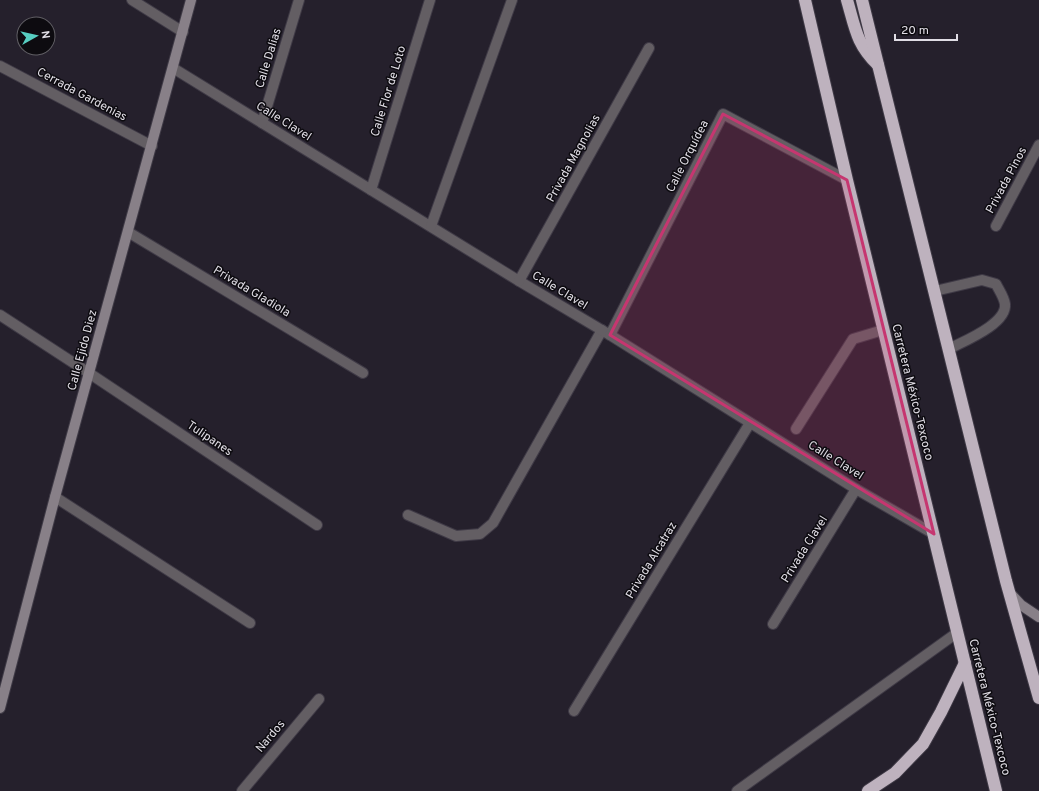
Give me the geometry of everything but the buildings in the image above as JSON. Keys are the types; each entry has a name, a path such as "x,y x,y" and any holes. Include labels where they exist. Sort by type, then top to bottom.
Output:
{"highway":[{"name":"Carretera México-Texcoco","path":"805,0 883,330 996,791"},
{"path":"847,0 860,42 868,55 878,65"},
{"path":"862,0 1009,592 1039,698"},
{"path":"868,791 895,773 923,744 942,712 965,663"}],"main road":[{"name":"Calle Ejido Diez","path":"0,708 55,497 192,0"},
{"path":"1009,592 1022,605 1039,617"}],"street":[{"path":"132,0 183,32"},
{"name":"Calle Dalias","path":"262,123 299,0"},
{"name":"Calle Flor de Loto","path":"371,190 430,0"},
{"path":"431,226 512,0"},
{"name":"Privada Magnolias","path":"519,281 649,48"},
{"name":"Cerrada Gardenias","path":"0,66 152,146"},
{"name":"Calle Clavel","path":"173,68 606,333 856,489 934,534"},
{"name":"Calle Orquídea","path":"606,333 723,114 847,180"},
{"name":"Privada Pinos","path":"996,226 1039,145"},
{"name":"Privada Gladiola","path":"128,232 363,373"},
{"path":"935,291 982,280 996,284 1005,304 1002,315 994,324 949,349"},
{"name":"Tulipanes","path":"0,315 317,525"},
{"path":"796,430 853,339 883,330"},
{"path":"408,515 456,536 480,534 493,523 606,333"},
{"name":"Privada Alcatraz","path":"574,711 750,423"},
{"name":"Privada Clavel","path":"773,624 856,489"},
{"path":"55,497 250,624"},
{"path":"737,791 958,632"},
{"name":"Nardos","path":"242,791 319,698"}],"highlighted area":[{"path":"723,114 847,180 934,534 610,335"}]}
